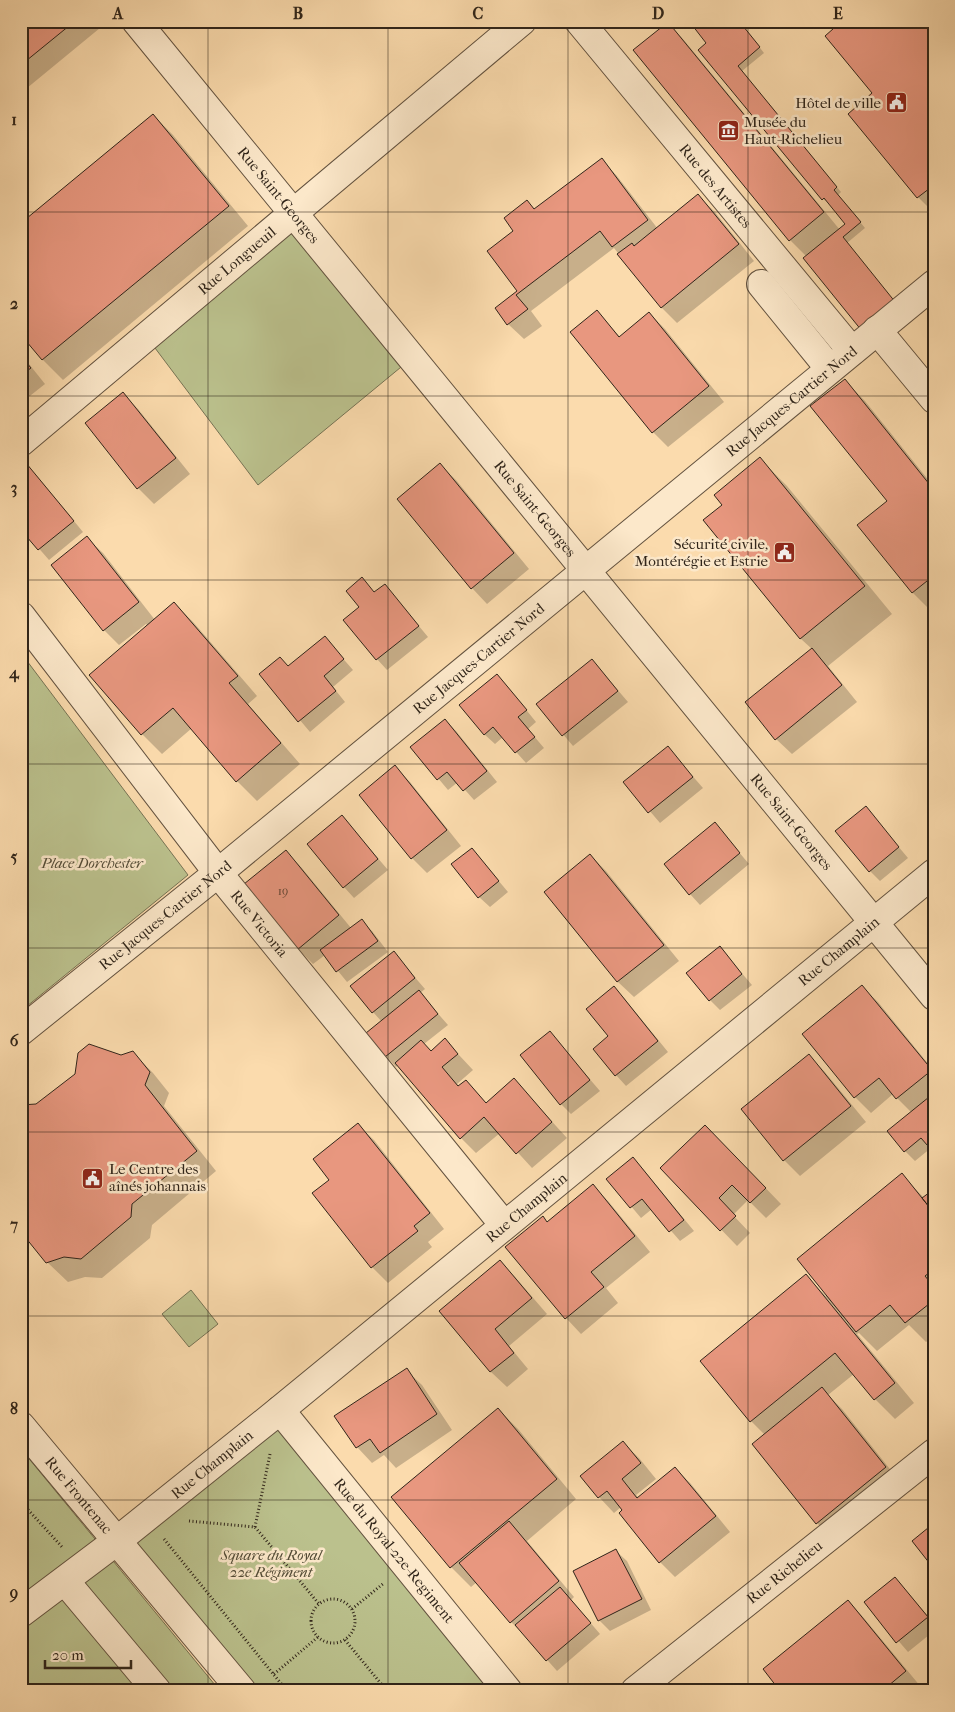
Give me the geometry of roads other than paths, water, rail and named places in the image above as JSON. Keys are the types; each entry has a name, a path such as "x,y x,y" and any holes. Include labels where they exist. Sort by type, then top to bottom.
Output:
{"street":[{"name":"Rue Saint-Georges","path":"136,21 934,996"},
{"name":"Rue Longueuil","path":"21,442 522,21"},
{"name":"Rue des Artistes","path":"579,21 852,351"},
{"path":"761,284 830,369"},
{"name":"Rue Jacques-Cartier Nord","path":"21,1031 218,873 934,284"},
{"path":"877,330 934,399"},
{"name":"Rue Victoria","path":"21,616 218,873 504,1225"},
{"name":"Rue Champlain","path":"21,1613 118,1540 280,1410 934,873"},
{"name":"Rue du Royal-22e-Regiment","path":"280,1410 508,1691"},
{"name":"Rue Frontenac","path":"21,1426 118,1540"},
{"name":"Rue Richelieu","path":"635,1691 934,1453"},
{"path":"118,1540 242,1691"},
{"path":"66,1580 157,1691"}],"place":[{"name":"Hôtel de ville","path":"897,103"},
{"name":"Musée du Haut-Richelieu","path":"728,131"},
{"name":"Sécurité civile, Montérégie et Estrie","path":"784,553"},
{"name":"Le Centre des aînés johannais","path":"93,1178"}],"park label":[{"name":"Place Dorchester","path":"92,863"},
{"name":"Square du Royal 22e Régiment","path":"271,1564"}]}
